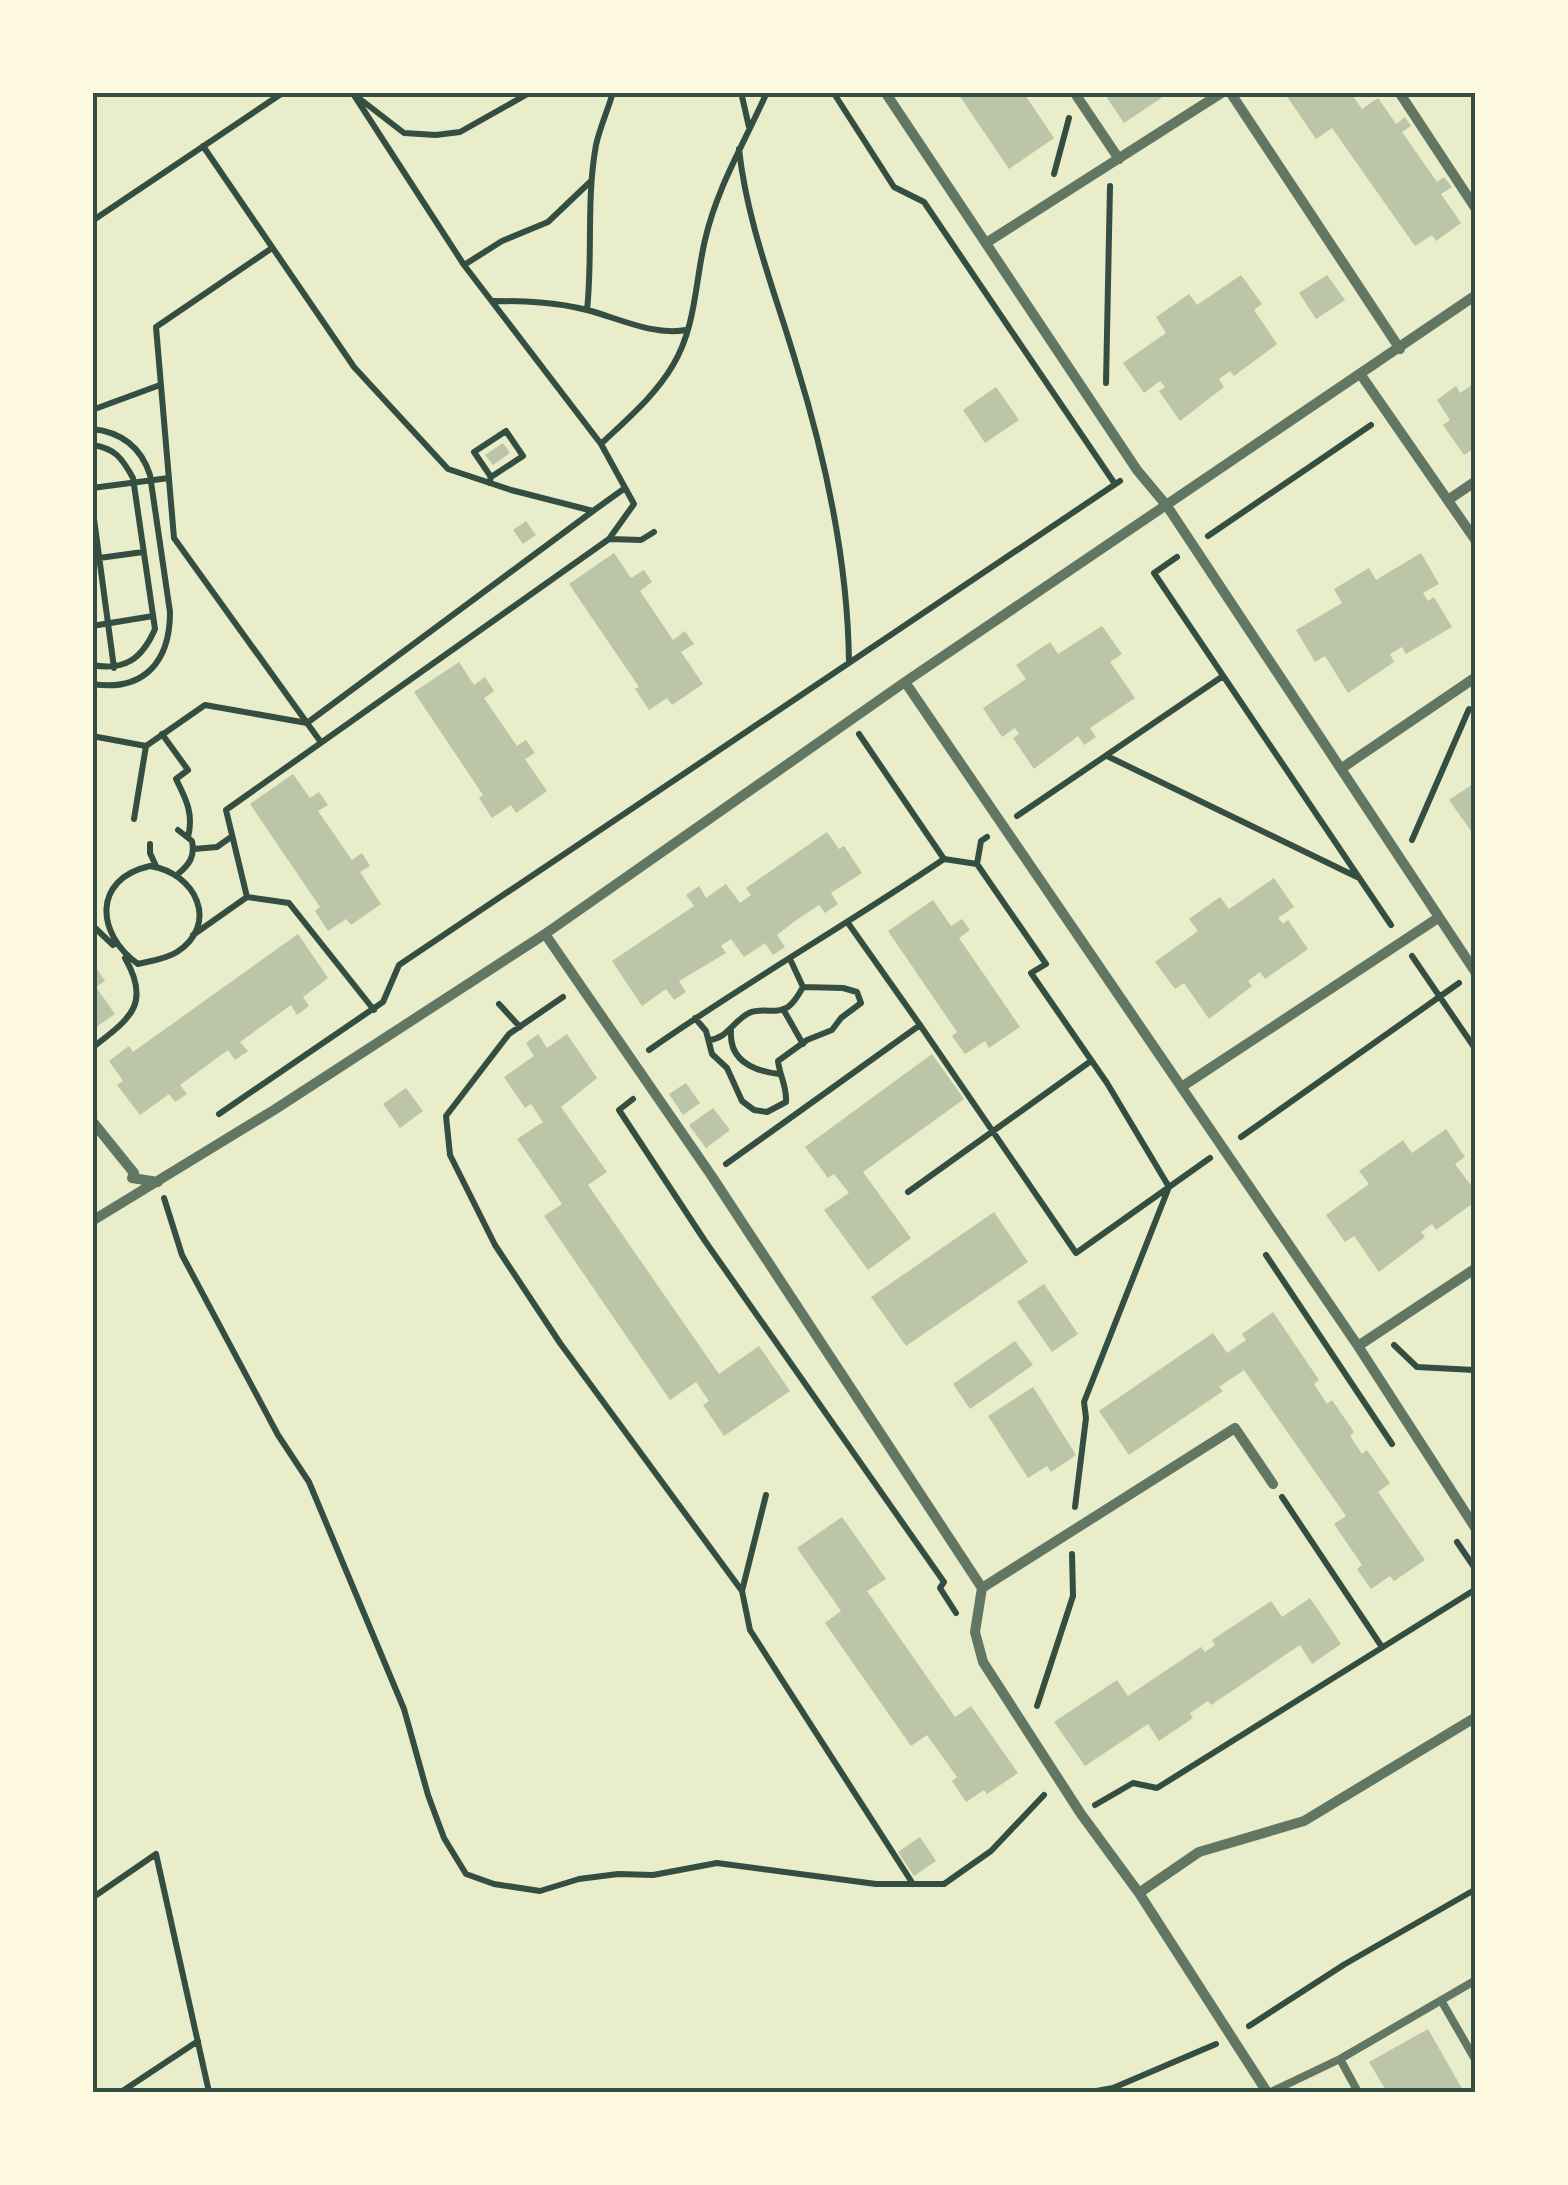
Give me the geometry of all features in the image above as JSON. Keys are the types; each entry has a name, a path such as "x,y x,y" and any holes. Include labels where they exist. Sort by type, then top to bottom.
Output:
{"street":[{"path":"885,92 1137,470 1167,506 1476,973"},
{"path":"986,243 1227,92 1400,349"},
{"path":"1400,92 1476,210"},
{"path":"1075,93 1114,162"},
{"path":"92,1220 159,1182 545,934 905,682 1476,295"},
{"path":"1361,375 1476,541"},
{"path":"1448,500 1476,481"},
{"path":"1342,768 1476,677"},
{"path":"905,682 1358,1346 1476,1528"},
{"path":"1182,1086 1438,918"},
{"path":"545,934 711,1175 982,1588 976,1632 983,1662 1269,2092"},
{"path":"92,1121 134,1173 132,1178 159,1182"},
{"path":"1358,1346 1476,1268"},
{"path":"982,1588 1235,1428 1273,1484"},
{"path":"1139,1893 1198,1852 1304,1821 1476,1717"}],"lane":[{"path":"1269,2092 1340,2058 1476,1980"},
{"path":"1442,2002 1476,2061"},
{"path":"1340,2058 1358,2092"}],"path":[{"path":"92,221 284,92"},
{"path":"353,94 404,133 436,134 471,128 531,92"},
{"path":"588,310 592,180 597,142 613,92"},
{"path":"741,92 750,129"},
{"path":"601,444 653,392 674,364 696,301 705,238 725,177 767,92"},
{"path":"833,92 894,187 924,202 1115,484"},
{"path":"1046,206 1075,93"},
{"path":"247,897 226,810 609,539 634,504 601,444 464,265 353,94"},
{"path":"203,146 354,367 448,470 593,511"},
{"path":"739,149 748,209 796,360 826,473 848,610 849,664"},
{"path":"1106,388 1114,162"},
{"path":"464,265 502,241 548,222 592,180"},
{"path":"272,248 156,327 174,538 320,741"},
{"path":"493,300 540,301 650,328 687,330"},
{"path":"92,410 160,385"},
{"path":"92,429 108,431 144,455 170,612 170,634 164,653 149,671 133,683 92,684"},
{"path":"506,430 523,456 490,480 474,452 506,430"},
{"path":"92,445 107,447 122,458 134,483 154,629 147,647 135,661 114,668 92,665"},
{"path":"216,1117 374,1010 383,1002 399,965 1137,470"},
{"path":"92,488 169,478"},
{"path":"134,819 146,746 162,734 205,706 307,723 625,488"},
{"path":"92,504 96,559 114,668"},
{"path":"158,528 173,526"},
{"path":"609,539 642,540 654,532"},
{"path":"96,559 143,552"},
{"path":"92,626 152,616"},
{"path":"1169,1186 1032,973 1046,964 977,864 981,841 1223,676"},
{"path":"1402,861 1471,704"},
{"path":"850,721 944,859"},
{"path":"162,734 188,770 176,779 189,805 192,824 188,837"},
{"path":"92,736 146,746"},
{"path":"1106,756 1360,878"},
{"path":"178,830 188,837 194,849 187,867 178,874"},
{"path":"194,849 217,848 232,836"},
{"path":"150,844 158,867"},
{"path":"633,1062 694,1018 944,859 977,864"},
{"path":"92,1048 132,1014 139,997 135,975 106,920 111,890 134,869 158,867 178,874 190,884 196,898 198,913 192,935"},
{"path":"92,925 138,964 178,951 192,935 247,897 289,903 374,1010"},
{"path":"848,923 1076,1253 1460,982 1476,982"},
{"path":"790,960 803,987"},
{"path":"552,982 572,1012"},
{"path":"709,1040 720,1038 749,1013 783,1009 803,987"},
{"path":"694,1018 706,1031 712,1054 727,1068 737,1095 754,1110 768,1112 786,1102 787,1087 779,1074 778,1061 832,1030 861,1003 857,992 803,987"},
{"path":"562,997 509,1034 446,1116 450,1155 495,1245 538,1310 742,1591 750,1630 913,1884"},
{"path":"499,1004 520,1027"},
{"path":"783,1009 802,1044"},
{"path":"711,1175 920,1025"},
{"path":"731,1029 730,1042 737,1056 752,1068 779,1074"},
{"path":"908,1192 1092,1061"},
{"path":"623,1085 633,1100 620,1110 705,1241 944,1582 940,1588 956,1612 957,1626"},
{"path":"1204,1162 1215,1178"},
{"path":"159,1182 182,1254 278,1435 309,1482 404,1709 444,1838 466,1874 494,1884 540,1891 579,1878 653,1875 717,1864 876,1884 944,1884 991,1851 1048,1791 1055,1801 1081,1814 1133,1783 1157,1788 1476,1589"},
{"path":"1023,1721 1035,1711 1073,1596 1072,1532 1086,1418 1084,1402 1169,1186"},
{"path":"1258,1244 1400,1456"},
{"path":"1379,1332 1417,1366 1475,1368 1476,1381"},
{"path":"1273,1484 1382,1647"},
{"path":"742,1591 766,1495"},
{"path":"1454,1537 1476,1570"},
{"path":"92,1898 156,1854 209,2092"},
{"path":"1092,2092 1113,2088 1232,2036 1344,1964 1476,1888"},
{"path":"120,2092 198,2041"}],"building":[{"path":"957,92 1023,92 1054,138 1009,169"},
{"path":"1103,92 1170,92 1124,123"},
{"path":"1284,92 1350,92 1362,109 1378,98 1396,124 1405,117 1411,126 1402,132 1437,182 1444,177 1452,187 1441,194 1461,223 1436,241 1432,235 1415,246 1332,128 1316,139"},
{"path":"1241,275 1262,304 1254,310 1277,344 1234,376 1230,371 1219,379 1224,387 1180,421 1159,391 1165,387 1160,381 1144,393 1123,363 1166,333 1156,317 1189,294 1197,305"},
{"path":"1327,275 1345,300 1316,319 1299,293"},
{"path":"1476,382 1476,447 1464,455 1443,425 1450,420 1437,400 1456,386 1460,393"},
{"path":"996,387 1019,420 985,443 963,410"},
{"path":"503,443 510,453 493,465 485,455"},
{"path":"526,521 536,535 523,544 513,530"},
{"path":"614,553 631,578 644,570 652,582 640,591 673,640 685,631 694,644 681,652 703,684 672,705 667,698 649,710 635,689 639,687 569,584"},
{"path":"1421,553 1439,584 1423,593 1428,601 1434,597 1452,627 1406,654 1402,647 1390,654 1394,662 1348,693 1325,656 1315,662 1296,630 1342,603 1334,589 1369,568 1376,580"},
{"path":"1102,626 1122,654 1110,662 1135,698 1090,728 1096,737 1084,745 1078,736 1034,769 1013,738 1019,734 1015,728 1002,737 983,708 1026,679 1016,665 1050,642 1058,654"},
{"path":"459,662 474,685 485,677 494,691 484,698 517,746 526,740 535,753 525,759 547,791 516,813 511,805 492,818 479,798 483,795 414,692"},
{"path":"293,774 310,798 319,792 328,805 318,811 352,860 362,853 370,866 360,872 381,904 351,925 346,919 328,931 315,911 320,907 250,804"},
{"path":"1476,782 1476,838 1449,800"},
{"path":"827,832 839,849 844,846 862,873 831,893 838,904 825,913 819,905 777,935 785,947 773,955 765,943 744,957 731,939 721,946 726,953 679,981 686,992 674,1000 666,989 642,1006 612,961 694,906 686,895 699,886 706,898 726,884 740,903 751,895 746,888"},
{"path":"1274,878 1294,907 1278,918 1283,924 1288,920 1308,949 1265,979 1260,972 1248,981 1252,986 1209,1019 1184,983 1175,989 1155,962 1198,931 1189,919 1220,897 1229,909"},
{"path":"933,900 951,926 962,919 970,930 959,938 1020,1027 989,1048 985,1041 965,1054 952,1036 957,1032 888,931"},
{"path":"298,934 328,978 303,997 309,1006 297,1015 291,1005 240,1042 248,1051 235,1060 228,1050 180,1085 187,1094 175,1102 169,1094 140,1115 117,1085 123,1081 109,1061 129,1046 133,1052"},
{"path":"97,969 105,981 96,987 115,1014 92,1030 92,972"},
{"path":"538,1034 547,1048 567,1034 597,1078 561,1107 607,1172 588,1185 719,1374 759,1346 790,1391 724,1436 703,1405 709,1401 696,1382 670,1400 544,1216 562,1204 517,1139 543,1122 531,1104 525,1108 504,1077 534,1056 526,1043"},
{"path":"932,1054 964,1099 863,1172 911,1238 868,1270 824,1210 849,1193 834,1174 828,1178 805,1147"},
{"path":"686,1083 700,1103 683,1115 669,1094"},
{"path":"406,1088 423,1111 400,1128 383,1104"},
{"path":"713,1108 730,1130 706,1148 689,1125"},
{"path":"1446,1129 1465,1157 1455,1164 1476,1192 1476,1201 1436,1230 1432,1224 1421,1232 1425,1237 1379,1272 1354,1236 1345,1242 1326,1215 1369,1184 1359,1171 1403,1140 1412,1153"},
{"path":"994,1212 1028,1262 906,1346 871,1297"},
{"path":"1044,1284 1078,1334 1052,1352 1017,1302"},
{"path":"1273,1312 1319,1380 1314,1384 1327,1404 1332,1400 1354,1432 1350,1436 1362,1454 1367,1450 1390,1483 1378,1492 1425,1560 1394,1581 1390,1576 1371,1589 1357,1569 1362,1565 1334,1524 1346,1516 1244,1370 1219,1387 1223,1391 1129,1455 1099,1411 1213,1333 1227,1353 1246,1340 1242,1334"},
{"path":"1015,1341 1033,1365 970,1409 953,1384"},
{"path":"1033,1387 1076,1455 1051,1472 1047,1466 1028,1478 988,1416"},
{"path":"842,1517 886,1579 867,1591 955,1717 971,1706 1018,1773 987,1794 984,1790 966,1802 952,1781 957,1777 927,1735 911,1746 825,1623 841,1611 797,1548"},
{"path":"1310,1598 1341,1644 1312,1664 1300,1645 1211,1705 1208,1701 1190,1713 1193,1718 1159,1741 1148,1724 1085,1766 1054,1722 1117,1680 1128,1696 1201,1647 1205,1652 1215,1645 1212,1640 1271,1601 1282,1617"},
{"path":"920,1837 936,1861 914,1876 898,1852"},
{"path":"1428,2029 1464,2092 1387,2092 1369,2062"}]}
